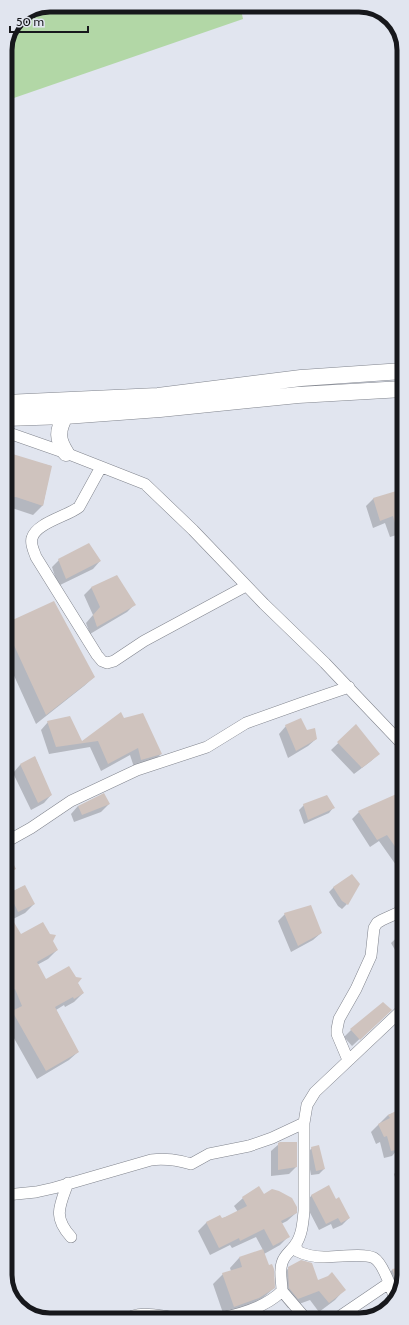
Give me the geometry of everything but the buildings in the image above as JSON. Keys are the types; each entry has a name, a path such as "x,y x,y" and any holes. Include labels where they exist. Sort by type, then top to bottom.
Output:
{"highway":[{"path":"12,403 158,396 301,378 397,371"},
{"path":"12,418 65,416 160,409 298,395 397,388"},
{"path":"65,416 60,425 59,435 61,445 66,453"}],"street":[{"path":"12,434 66,453 145,484 193,530 246,586 349,687 397,739"},
{"path":"101,467 79,508 73,512 52,520 37,530 32,538 32,547 36,557 102,661 107,663 114,661 144,641 246,586"},
{"path":"12,839 31,828 71,801 137,770 208,747 246,724 349,687"},
{"path":"348,1060 337,1034 339,1019 356,989 370,956 374,928 377,923 397,913"},
{"path":"393,1293 380,1264 374,1258 366,1256 322,1257 304,1254 297,1251 296,1245 304,1211 304,1123 307,1105 315,1092 397,1014"},
{"path":"12,1195 54,1188 151,1160 163,1158 174,1159 191,1164 209,1154 249,1146 272,1138 304,1123"},
{"path":"68,1183 62,1198 59,1215 64,1229 71,1237"},
{"path":"296,1245 287,1254 282,1262 280,1273 282,1291 301,1313"},
{"path":"345,1313 388,1283"},
{"path":"238,1313 255,1308 278,1296 282,1291"}],"green space":[{"path":"50,12 242,12 243,19 12,99 12,50 15,36 23,23 36,15"}]}
